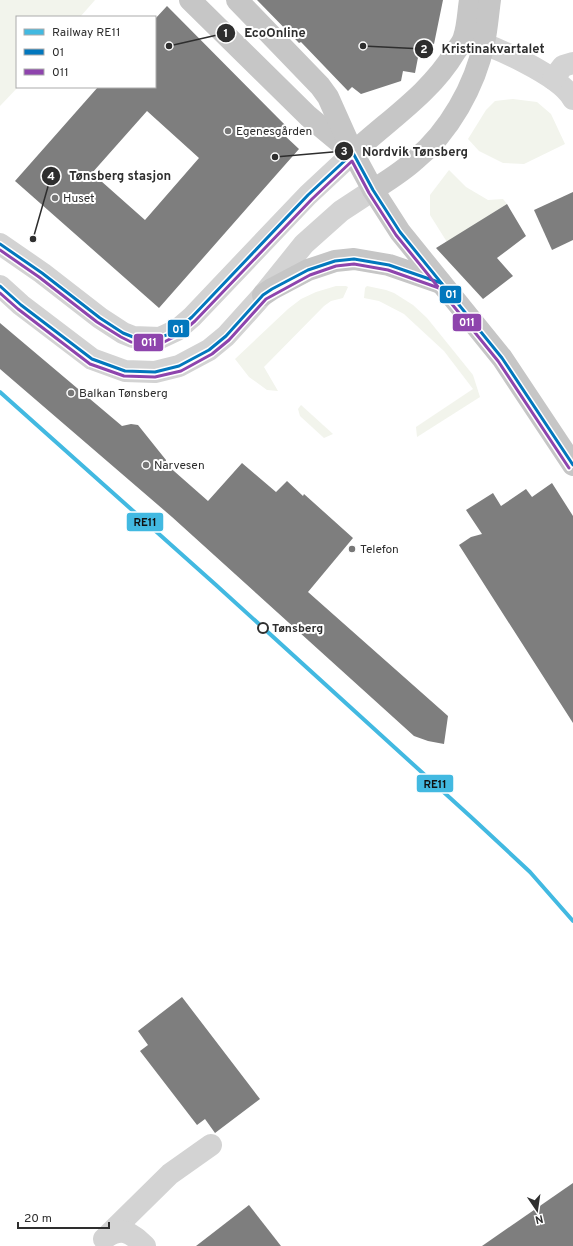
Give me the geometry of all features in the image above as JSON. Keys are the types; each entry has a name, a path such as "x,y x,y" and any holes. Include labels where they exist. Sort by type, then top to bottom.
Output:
{"main road":[{"path":"190,0 308,116 353,153"},
{"path":"237,0 320,86 328,97 353,153 373,190 400,232 502,358 573,465"},
{"path":"373,190 415,160 444,130 466,94 475,74 474,40 470,0"},
{"path":"353,153 435,80 450,61 474,40 490,0"},
{"path":"263,295 308,270 335,261 354,260 389,265 441,283"}],"street":[{"path":"474,40 511,56 553,78 570,94 573,99"},
{"path":"553,78 563,66 573,63"},
{"path":"0,244 42,273 100,318 123,333 133,337 160,338 177,330 192,317 308,195 353,153"},
{"path":"0,286 21,305 92,359 125,371 155,372 179,366 209,350 226,336 263,295 304,244 341,211 373,190"},
{"path":"101,1241 170,1174 211,1145"},
{"path":"101,1241 115,1232 125,1232 133,1234 145,1246"}],"shaded area":[{"path":"0,0 95,0 81,16 16,16 17,88 0,106"},
{"path":"513,99 537,102 551,114 565,144 524,164 503,163 479,151 468,139 486,110 495,101"},
{"path":"449,170 466,187 488,200 503,199 507,204 447,242 430,215 430,195"},
{"path":"336,286 348,287 343,298 331,301 324,306 264,367 278,391 267,390 249,377 235,359 288,309 301,299 316,292"},
{"path":"367,286 394,293 413,305 427,318 473,375 480,397 417,437 416,427 473,389 444,351 404,314 379,301 364,298 365,288"},
{"path":"301,405 333,434 324,438 300,416 298,409"}],"building":[{"path":"257,0 443,0 434,44 421,42 415,73 403,71 401,81 361,94 352,87 348,91 301,42 299,43"},
{"path":"167,6 288,128 283,134 299,149 159,308 15,181 97,88 156,88 156,18","holes":["147,111 199,158 145,220 92,173"]},
{"path":"573,192 573,240 552,250 534,210"},
{"path":"507,204 526,236 497,258 513,276 483,299 436,248"},
{"path":"0,323 122,426 131,424 138,425 166,460 166,464 208,501 242,463 276,492 287,481 303,496 304,494 353,538 308,592 448,716 444,744 428,741 414,736 172,517 0,369"},
{"path":"552,483 573,516 573,723 459,545 471,537 482,534 466,510 493,493 501,506 526,489 532,497"},
{"path":"182,997 260,1099 215,1133 205,1119 197,1125 140,1051 148,1045 138,1031"},
{"path":"573,1183 573,1246 482,1246"},
{"path":"249,1205 281,1246 196,1246"}],"rail line":[{"name":"RE11","path":"0,392 216,585 471,817 530,872 573,921"}],"transit line":[{"name":"01","path":"0,244 42,273 100,318 123,333 133,337 160,338 177,330 192,317 308,195 353,153 373,190 400,232 502,358 573,465"},
{"name":"011","path":"0,250 39,277 97,322 121,337 131,342 162,343 180,334 195,321 312,199 352,161 369,193 396,235 498,361 569,468"},
{"name":"01","path":"0,286 21,305 92,359 125,371 155,372 179,366 209,350 226,336 263,295 308,270 335,261 354,259 389,265 441,283"},
{"name":"011","path":"0,293 18,309 90,364 124,376 155,377 181,371 212,354 229,340 266,299 310,275 336,266 354,264 388,270 439,288"}],"place":[{"name":"EcoOnline","path":"169,46"},
{"name":"Kristinakvartalet","path":"363,46"},
{"name":"Egenesgården","path":"228,131"},
{"name":"Nordvik Tønsberg","path":"275,157"},
{"name":"Huset","path":"55,198"},
{"name":"Tønsberg stasjon","path":"33,239"},
{"name":"Balkan Tønsberg","path":"71,393"},
{"name":"Narvesen","path":"146,465"},
{"name":"Telefon","path":"352,549"},
{"name":"Tønsberg","path":"263,628"}]}
